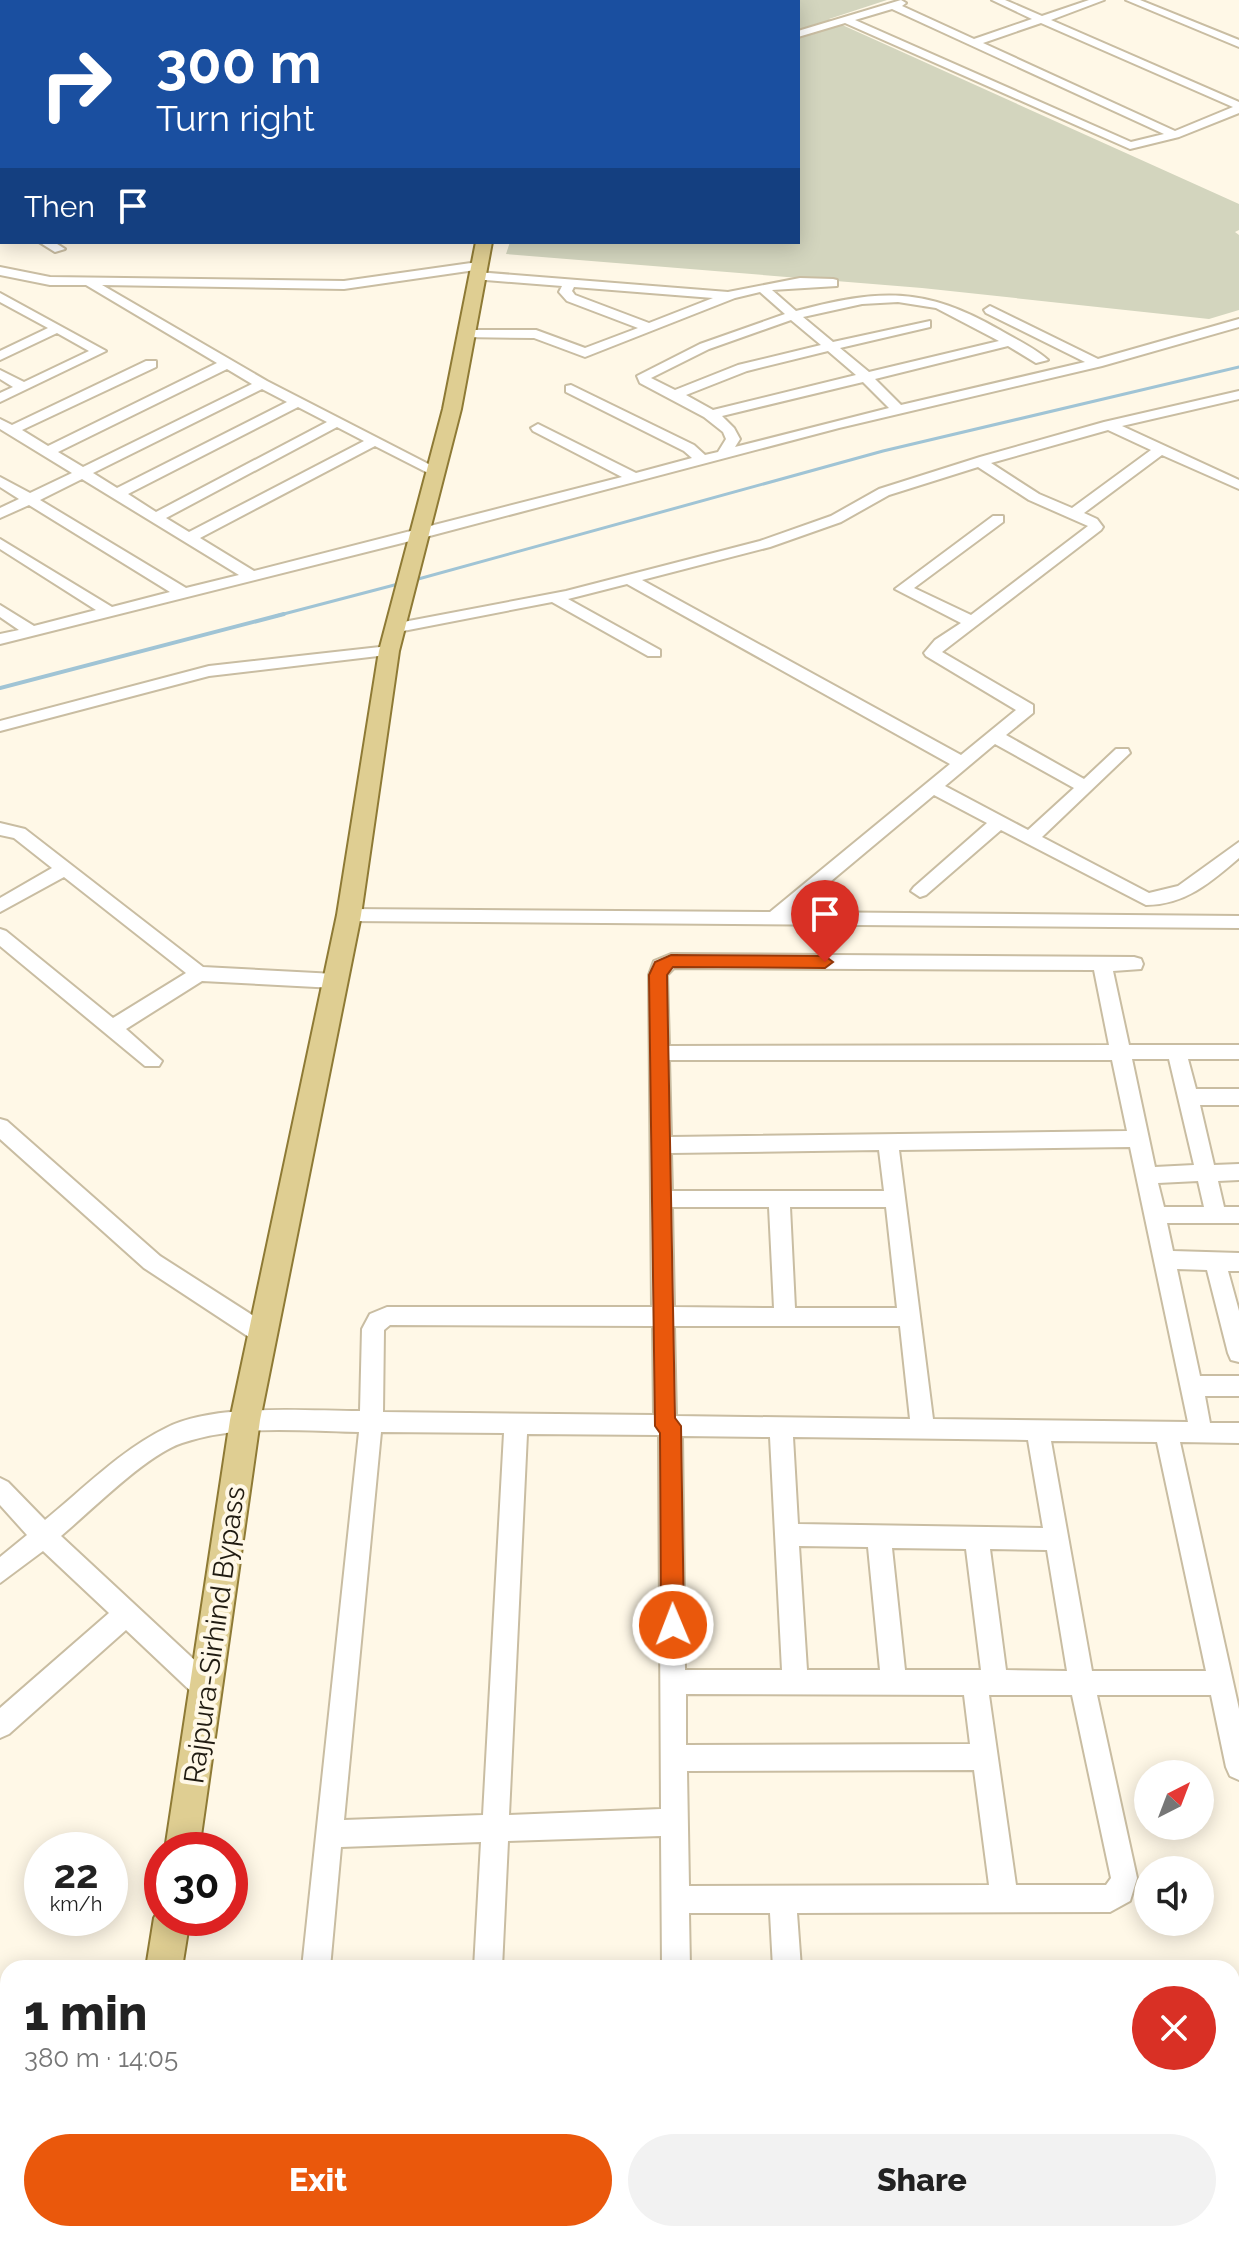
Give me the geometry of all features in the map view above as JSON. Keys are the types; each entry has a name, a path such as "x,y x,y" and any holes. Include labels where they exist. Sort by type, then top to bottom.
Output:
{"main road":[{"name":"Rajpura-Sirhind Bypass","path":"185,1832 245,1420 349,915 389,651 452,409 484,244"},
{"path":"165,1960 169,1936"}],"street":[{"path":"800,33 910,0"},
{"path":"997,0 1239,107"},
{"path":"972,43 1099,0"},
{"path":"1131,0 1239,44"},
{"path":"1150,8 1166,0"},
{"path":"892,5 1175,135"},
{"path":"846,20 1124,145 1135,146 1175,135 1239,107"},
{"path":"49,244 59,249"},
{"path":"0,271 30,279 87,282 344,285 478,271 731,295"},
{"path":"87,282 262,384 435,471"},
{"path":"570,282 565,292 571,298 648,327"},
{"path":"466,334 536,334 585,353 731,295 800,282 833,283"},
{"path":"762,288 866,377 897,409"},
{"path":"722,456 731,444 733,434 711,415 645,380 644,376 742,329 877,296 924,300 1041,360"},
{"path":"0,297 98,348 98,353 0,398"},
{"path":"0,319 23,309"},
{"path":"990,310 1097,363"},
{"path":"0,639 252,576 416,540 702,460 897,409 1097,363 1239,323"},
{"path":"674,395 743,368 925,324"},
{"path":"0,356 58,328"},
{"path":"711,415 1009,342"},
{"path":"6,426 151,364"},
{"path":"49,451 226,364"},
{"path":"0,374 24,387"},
{"path":"0,514 262,384"},
{"path":"571,389 689,448 702,460"},
{"path":"399,622 553,597 765,544 826,524 884,492 1109,425 1239,395"},
{"path":"119,493 298,402"},
{"path":"157,517 337,422"},
{"path":"1109,425 1235,478"},
{"path":"6,426 252,576"},
{"path":"538,428 635,478"},
{"path":"190,537 374,441"},
{"path":"1073,514 1161,449"},
{"path":"777,916 1022,715 1026,706 932,653 941,643 1094,531 1095,524 1027,494 980,462"},
{"path":"0,481 183,593"},
{"path":"972,622 903,589 998,519"},
{"path":"0,543 108,611"},
{"path":"629,579 964,764"},
{"path":"553,597 654,653"},
{"path":"0,610 31,631"},
{"path":"0,726 209,671 389,651"},
{"path":"996,737 1084,786"},
{"path":"1029,839 1122,753"},
{"path":"935,788 1120,887 1158,900 1196,884 1239,848"},
{"path":"920,891 998,823"},
{"path":"0,829 19,833 199,974"},
{"path":"0,906 64,869"},
{"path":"349,915 533,919 777,916 1239,922"},
{"path":"0,936 152,1061"},
{"path":"676,1960 658,975 661,966 671,961 1134,964"},
{"path":"1102,965 1201,1432"},
{"path":"112,1028 199,974 335,981"},
{"path":"1177,1052 1216,1215"},
{"path":"661,1053 1239,1052"},
{"path":"1188,1097 1238,1100"},
{"path":"0,1127 152,1262 263,1334"},
{"path":"662,1145 1139,1139"},
{"path":"888,1142 923,1429"},
{"path":"1147,1175 1239,1172"},
{"path":"662,1199 895,1199"},
{"path":"779,1199 785,1317"},
{"path":"1155,1215 1239,1215"},
{"path":"1165,1260 1239,1262"},
{"path":"1215,1261 1238,1342"},
{"path":"317,1960 371,1422 373,1329 378,1321 387,1316 909,1317"},
{"path":"1191,1386 1239,1386"},
{"path":"0,1572 145,1452 176,1434 245,1420 1239,1433"},
{"path":"488,1960 516,1424"},
{"path":"781,1427 795,1683"},
{"path":"676,1900 1110,1898 1120,1891 1124,1878 1082,1683 1038,1431"},
{"path":"1166,1432 1239,1767"},
{"path":"0,1489 44,1536 207,1689"},
{"path":"787,1535 1057,1539"},
{"path":"879,1537 894,1683"},
{"path":"977,1538 985,1683 985,1757 1004,1897"},
{"path":"0,1725 126,1614"},
{"path":"673,1682 1221,1683"},
{"path":"674,1758 985,1757"},
{"path":"329,1834 675,1822"},
{"path":"783,1899 787,1960"}],"green space":[{"path":"800,0 887,0 829,19 1239,204 1239,230 1235,232 1239,235 1239,310 1209,319 922,288 506,254 509,244 800,244"}],"waterway":[{"path":"411,581 883,451 1239,367"},
{"path":"276,616 402,583"},
{"path":"0,688 284,614"}],"route":[{"path":"673,1625 670,1426 665,1426 658,975 661,966 671,961 825,962"}]}
